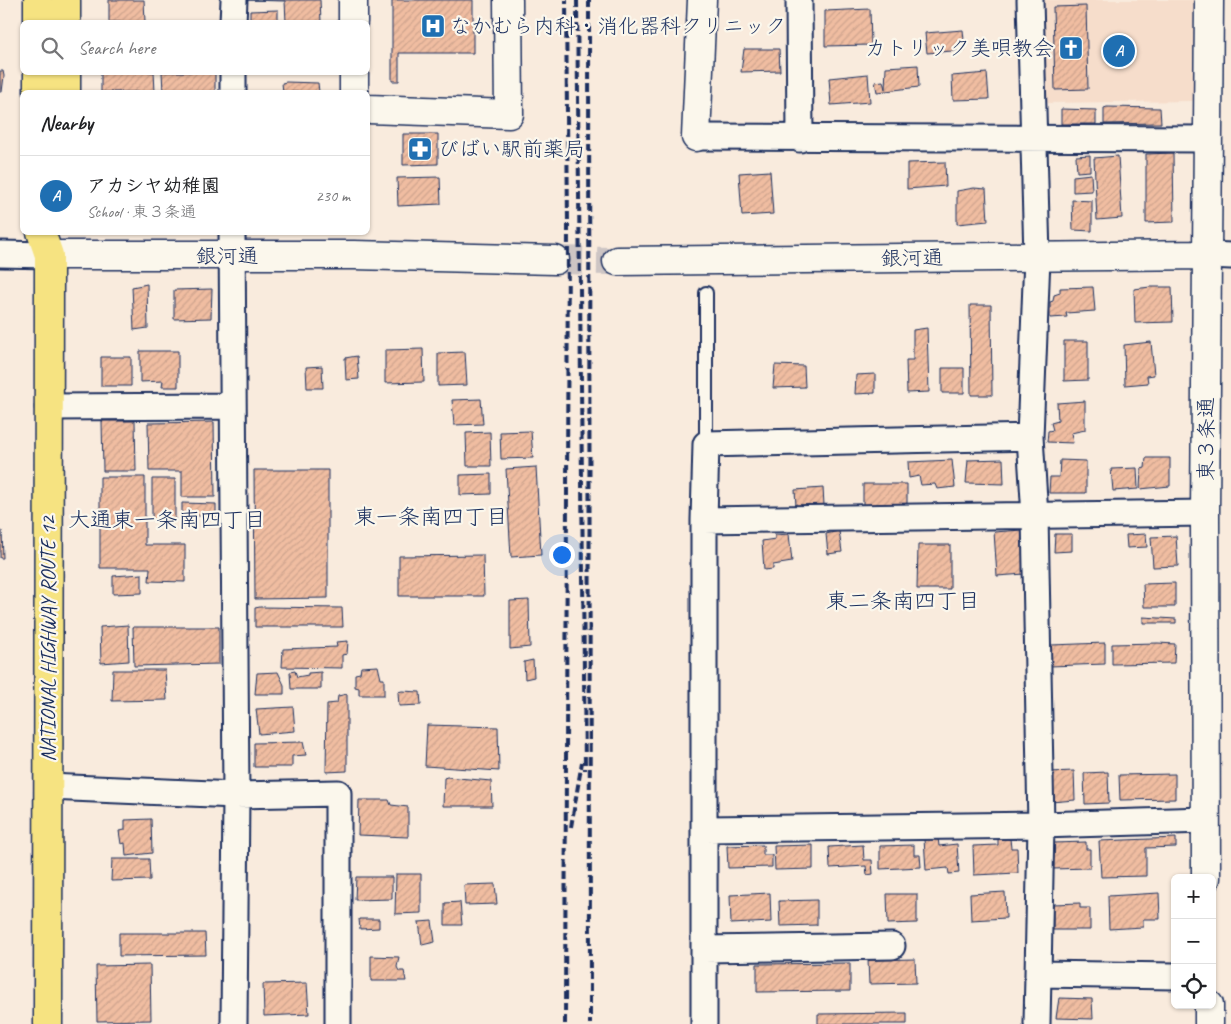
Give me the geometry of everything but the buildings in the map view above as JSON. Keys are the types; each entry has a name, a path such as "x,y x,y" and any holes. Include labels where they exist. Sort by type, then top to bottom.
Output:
{"highway":[{"path":"38,0 38,20"},
{"path":"66,0 66,20"},
{"path":"38,75 38,90"},
{"path":"66,75 66,90"},
{"name":"NATIONAL HIGHWAY ROUTE 12","path":"48,1024 48,407 50,240"}],"street":[{"path":"234,0 234,20"},
{"path":"353,0 353,20"},
{"path":"370,109 509,114 508,0"},
{"path":"702,0 696,137 1208,139"},
{"path":"799,0 800,138"},
{"path":"1030,0 1037,257 1030,437 1036,516 1041,825 1037,1024"},
{"name":"東３条通","path":"1206,874 1205,512 1219,255 1208,139 1209,0"},
{"path":"233,75 233,90"},
{"path":"354,75 354,90"},
{"path":"0,254 50,240"},
{"name":"銀河通","path":"50,240 232,244 354,244 555,260"},
{"path":"232,244 236,795 234,1024"},
{"name":"銀河通","path":"617,261 1219,255"},
{"path":"48,407 232,406"},
{"path":"704,1024 706,829 704,520 706,444 1030,437"},
{"path":"704,520 1205,512"},
{"path":"48,787 236,795 338,793 338,1024"},
{"path":"706,829 1041,825 1205,820"},
{"path":"705,949 892,946"},
{"path":"1038,974 1171,976"},
{"path":"1209,1009 1209,1024"}],"lane":[{"path":"706,293 706,444"}],"shaded area":[{"path":"1044,0 1195,0 1194,101 1044,103"}],"tunnel":[{"path":"555,260 617,261"}],"railway":[{"path":"565,1024 568,227 566,0"},
{"path":"577,0 585,770"},
{"path":"589,0 590,1024"},
{"path":"571,827 582,762"}],"place":[{"name":"なかむら内科・消化器科クリニック","path":"433,26"},
{"name":"カトリック美唄教会","path":"1071,48"},
{"name":"アカシヤ幼稚園","path":"1119,51"},
{"name":"びばい駅前薬局","path":"420,149"}],"district":[{"name":"東一条南四丁目","path":"431,516"},
{"name":"大通東一条南四丁目","path":"167,519"},
{"name":"東二条南四丁目","path":"903,600"}]}
